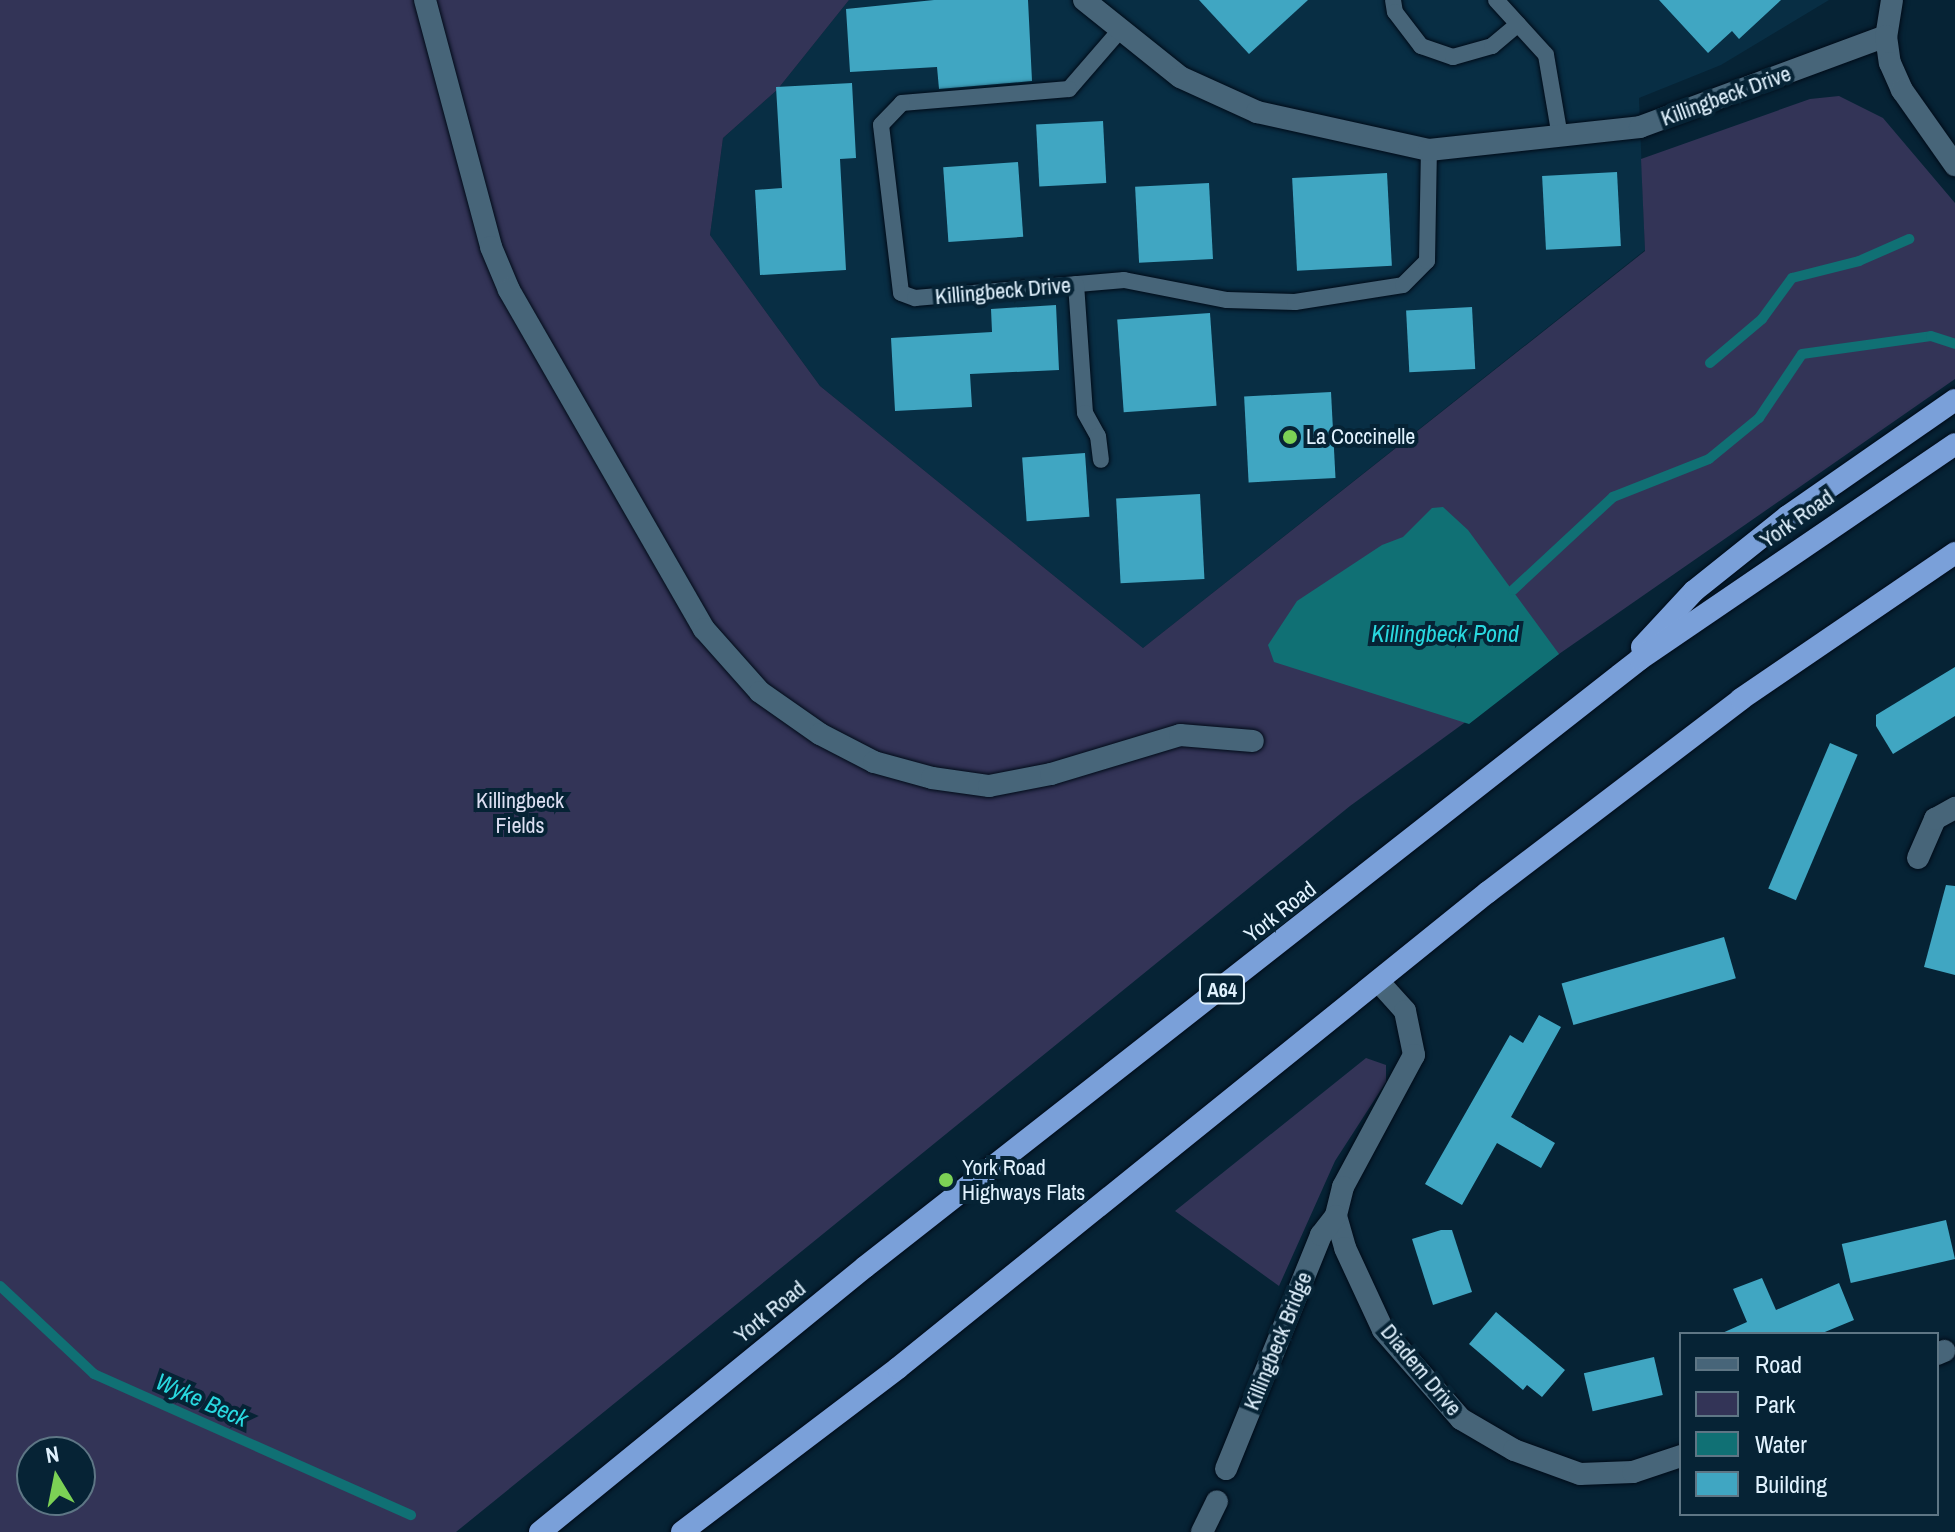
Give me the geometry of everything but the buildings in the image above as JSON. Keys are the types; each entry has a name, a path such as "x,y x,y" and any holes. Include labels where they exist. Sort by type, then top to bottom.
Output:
{"highway":[{"path":"1607,686 1694,591 1788,516 1955,400"},
{"name":"York Road","path":"540,1532 865,1267 1607,686 1955,444"},
{"path":"682,1532 898,1368 1378,981 1741,699 1955,553"}],"street":[{"path":"425,0 491,247 509,290 704,629 760,692 820,734 874,762 932,778 989,786 1051,774 1180,735 1253,741"},
{"name":"Killingbeck Drive","path":"1084,0 1180,77 1257,112 1429,150 1640,127 1693,111 1886,36"},
{"path":"1892,0 1886,36 1890,63 1902,90 1955,165"},
{"path":"1918,858 1935,819 1955,808"},
{"path":"1336,1216 1343,1187 1414,1055 1405,1011 1378,981"},
{"name":"Diadem Drive","path":"1336,1216 1345,1248 1383,1330 1461,1419 1514,1450 1580,1474 1633,1472 1679,1457"},
{"name":"Killingbeck Bridge","path":"1226,1469 1321,1235 1336,1216"},
{"path":"1202,1532 1217,1501"}],"lane":[{"path":"1393,0 1395,12 1421,46 1453,57 1492,46 1518,24"},
{"path":"1496,0 1546,55 1560,137"},
{"name":"Killingbeck Drive","path":"1121,29 1069,89 902,103 881,125 901,293 915,298 1124,280 1227,300 1295,302 1403,285 1427,261 1429,150"},
{"path":"1076,284 1085,413 1098,436 1101,460"}],"shaded area":[{"path":"849,0 1829,0 1721,65 1639,98 1645,250 1143,648 820,386 710,235 723,138 777,90"}],"green space":[{"name":"Killingbeck Fields","path":"0,0 849,0 777,90 723,138 710,235 820,386 1143,648 1645,251 1641,159 1810,99 1839,96 1883,118 1955,203 1955,379 1559,654 1350,806 456,1532 0,1532"},
{"path":"1366,1058 1386,1065 1386,1082 1335,1161 1279,1286 1175,1211"}],"water":[{"name":"Killingbeck Pond","path":"1443,507 1468,530 1559,654 1469,724 1274,662 1268,645 1297,601 1382,545 1403,537 1432,508"}],"waterway":[{"path":"1710,363 1762,319 1792,278 1859,261 1909,239"},
{"path":"1513,590 1613,497 1709,459 1759,418 1802,354 1931,336 1955,344"},
{"name":"Wyke Beck","path":"0,1286 94,1374 411,1515"}],"place":[{"name":"La Coccinelle","path":"1290,437"},
{"name":"York Road Highways Flats","path":"946,1180"}]}
